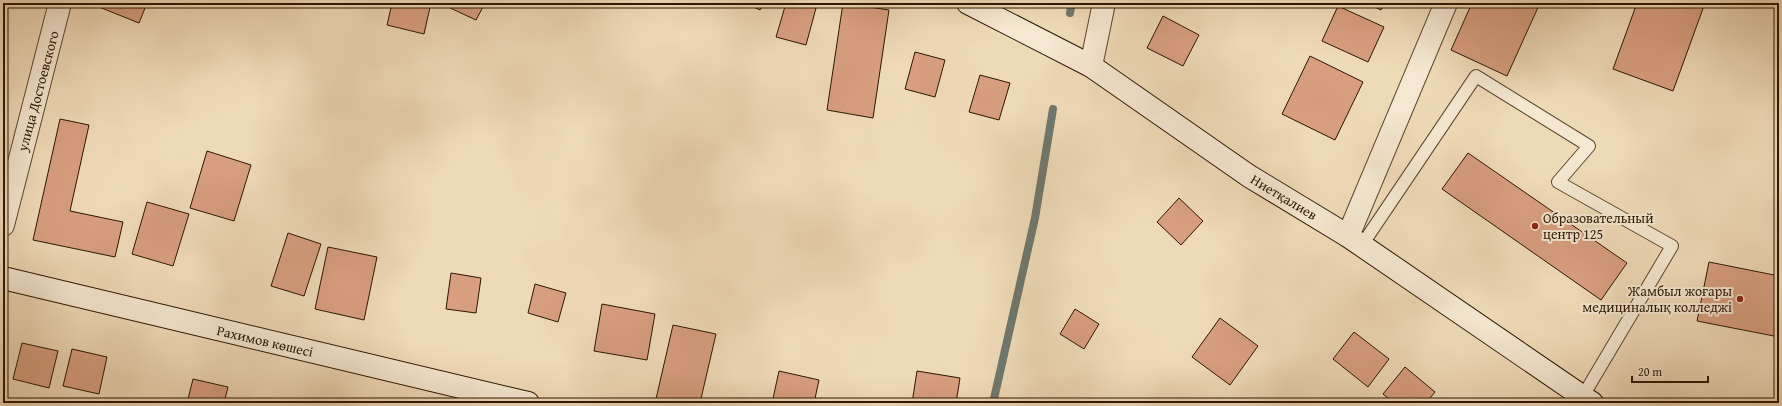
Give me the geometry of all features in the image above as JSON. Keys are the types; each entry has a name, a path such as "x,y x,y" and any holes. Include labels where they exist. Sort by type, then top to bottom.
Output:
{"street":[{"name":"улица Достоевского","path":"3,225 60,3"},
{"name":"Ниетқалиев","path":"968,3 1091,66 1249,176 1355,240 1587,400"},
{"path":"1091,66 1104,3"},
{"path":"1355,240 1446,3"},
{"name":"Рахимов көшесі","path":"3,278 528,403"}],"lane":[{"path":"1355,240 1476,76 1589,146 1558,182 1672,246 1587,400"}],"building":[{"path":"100,3 147,3 139,23 99,7"},
{"path":"392,3 431,3 424,34 387,25"},
{"path":"450,3 485,3 476,20 448,7"},
{"path":"745,3 764,3 760,10"},
{"path":"786,3 797,3 816,8 806,45 776,37"},
{"path":"843,3 889,10 873,118 827,110"},
{"path":"1366,3 1385,3 1381,10"},
{"path":"1472,3 1540,3 1507,76 1451,50"},
{"path":"1637,3 1705,3 1673,91 1613,69"},
{"path":"1338,6 1384,27 1368,62 1322,41"},
{"path":"1163,16 1199,35 1183,66 1147,48"},
{"path":"915,52 945,60 935,97 905,89"},
{"path":"1310,56 1363,82 1335,140 1282,114"},
{"path":"980,75 1010,83 999,120 969,112"},
{"path":"60,119 89,125 70,211 123,222 115,257 33,240"},
{"path":"207,151 251,165 234,221 190,208"},
{"name":"Образовательный центр 125","path":"1468,153 1627,263 1601,300 1442,189"},
{"path":"1179,198 1203,221 1181,245 1157,222"},
{"path":"147,202 189,214 173,266 132,254"},
{"path":"288,233 321,244 304,296 271,286"},
{"path":"328,247 377,257 364,320 315,309"},
{"name":"Жамбыл жоғары медициналық колледжі","path":"1709,262 1779,276 1779,337 1697,321"},
{"path":"451,273 481,278 476,313 446,309"},
{"path":"535,284 566,293 558,322 528,313"},
{"path":"602,304 655,314 647,360 594,351"},
{"path":"1075,309 1099,324 1084,349 1060,334"},
{"path":"1220,318 1258,346 1230,385 1192,357"},
{"path":"673,325 716,334 700,403 673,403 656,399"},
{"path":"1354,332 1389,359 1368,387 1333,359"},
{"path":"22,343 58,351 49,388 13,379"},
{"path":"72,349 107,357 99,394 63,386"},
{"path":"1405,367 1435,392 1426,403 1394,403 1383,394"},
{"path":"779,371 819,380 814,403 772,403"},
{"path":"917,371 960,378 956,403 912,403"},
{"path":"193,379 228,387 224,403 187,403"}],"waterway":[{"path":"1070,13 1072,3"},
{"path":"993,403 1035,218 1053,109"}],"place":[{"name":"Образовательный центр 125","path":"1535,226"},
{"name":"Жамбыл жоғары медициналық колледжі","path":"1740,299"}]}
